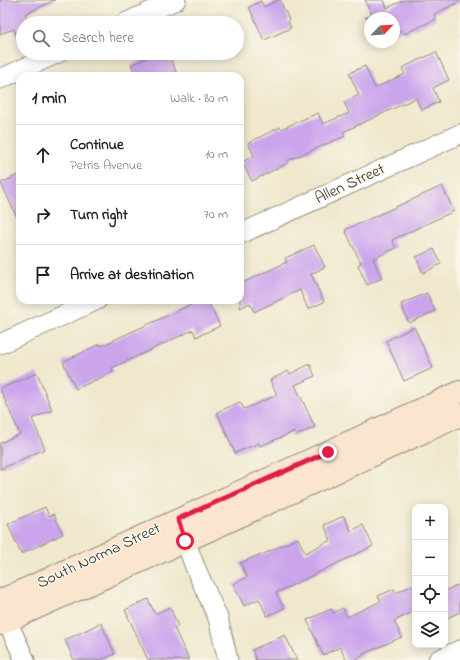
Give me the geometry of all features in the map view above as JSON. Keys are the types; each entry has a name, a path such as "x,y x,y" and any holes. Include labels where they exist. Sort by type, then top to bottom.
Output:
{"street":[{"path":"141,16 176,0"},
{"path":"0,79 42,60"},
{"name":"Allen Street","path":"244,232 460,134"},
{"path":"0,344 88,304"},
{"name":"South Norma Street","path":"2,612 178,519 460,392"},
{"name":"South Norma Street","path":"2,612 185,541 460,415"},
{"path":"178,519 185,541 218,618 228,660"},
{"path":"2,612 25,660"},
{"path":"438,660 460,650"}],"building":[{"path":"0,0 55,0 25,14 26,16 16,16 16,34 14,29 0,34"},
{"path":"280,0 291,28 264,40 249,7 261,1 264,7"},
{"path":"365,0 384,0 387,8 404,0 460,0 460,2 434,14 436,19 404,34 402,30 400,31 400,12 371,12"},
{"path":"436,52 449,80 433,88 439,102 421,110 416,98 343,132 345,136 287,161 288,163 252,181 244,166 244,161 254,156 248,143 280,127 281,129 318,113 323,124 349,113 344,102 359,95 349,73 365,66 375,88 405,74 402,68"},
{"path":"142,60 171,60 176,72 134,72 131,65"},
{"path":"16,176 16,215 1,183"},
{"path":"442,186 454,211 392,240 396,248 373,259 382,278 367,285 358,265 361,263 345,230"},
{"path":"314,245 325,267 311,274 324,302 308,309 300,290 254,312 250,303 240,308 240,304 244,304 244,282 287,262 285,258"},
{"path":"434,249 441,264 423,273 416,257"},
{"path":"427,293 435,311 409,323 401,304"},
{"path":"192,304 209,304 220,326 196,337 193,330 112,368 113,372 76,389 63,362 100,344 101,346"},
{"path":"414,327 433,368 404,381 386,341"},
{"path":"310,364 315,376 295,385 315,427 295,436 294,432 260,446 259,443 235,453 217,412 240,402 244,409 277,395 270,380 288,371 290,374"},
{"path":"37,373 52,410 32,419 45,449 0,469 0,443 20,434 0,389"},
{"path":"45,507 49,516 54,514 63,534 21,554 8,524"},
{"path":"344,516 351,531 363,525 373,546 276,593 284,608 267,616 259,599 244,606 233,584 247,577 240,563 298,538 305,553 331,540 324,525"},
{"path":"460,584 460,612 448,618 448,612 448,590"},
{"path":"412,585 412,612 394,621 402,637 363,654 364,655 354,660 346,660 340,647 323,655 307,620 331,609 333,613 343,608 347,617 381,601 378,596 394,589 396,593"},
{"path":"148,599 155,614 170,607 178,626 174,628 189,660 148,660 125,610"},
{"path":"101,623 115,654 101,660 74,660 65,640"},
{"path":"285,635 297,660 256,660 252,650"}],"route":[{"path":"185,541 178,519 328,452"}]}
